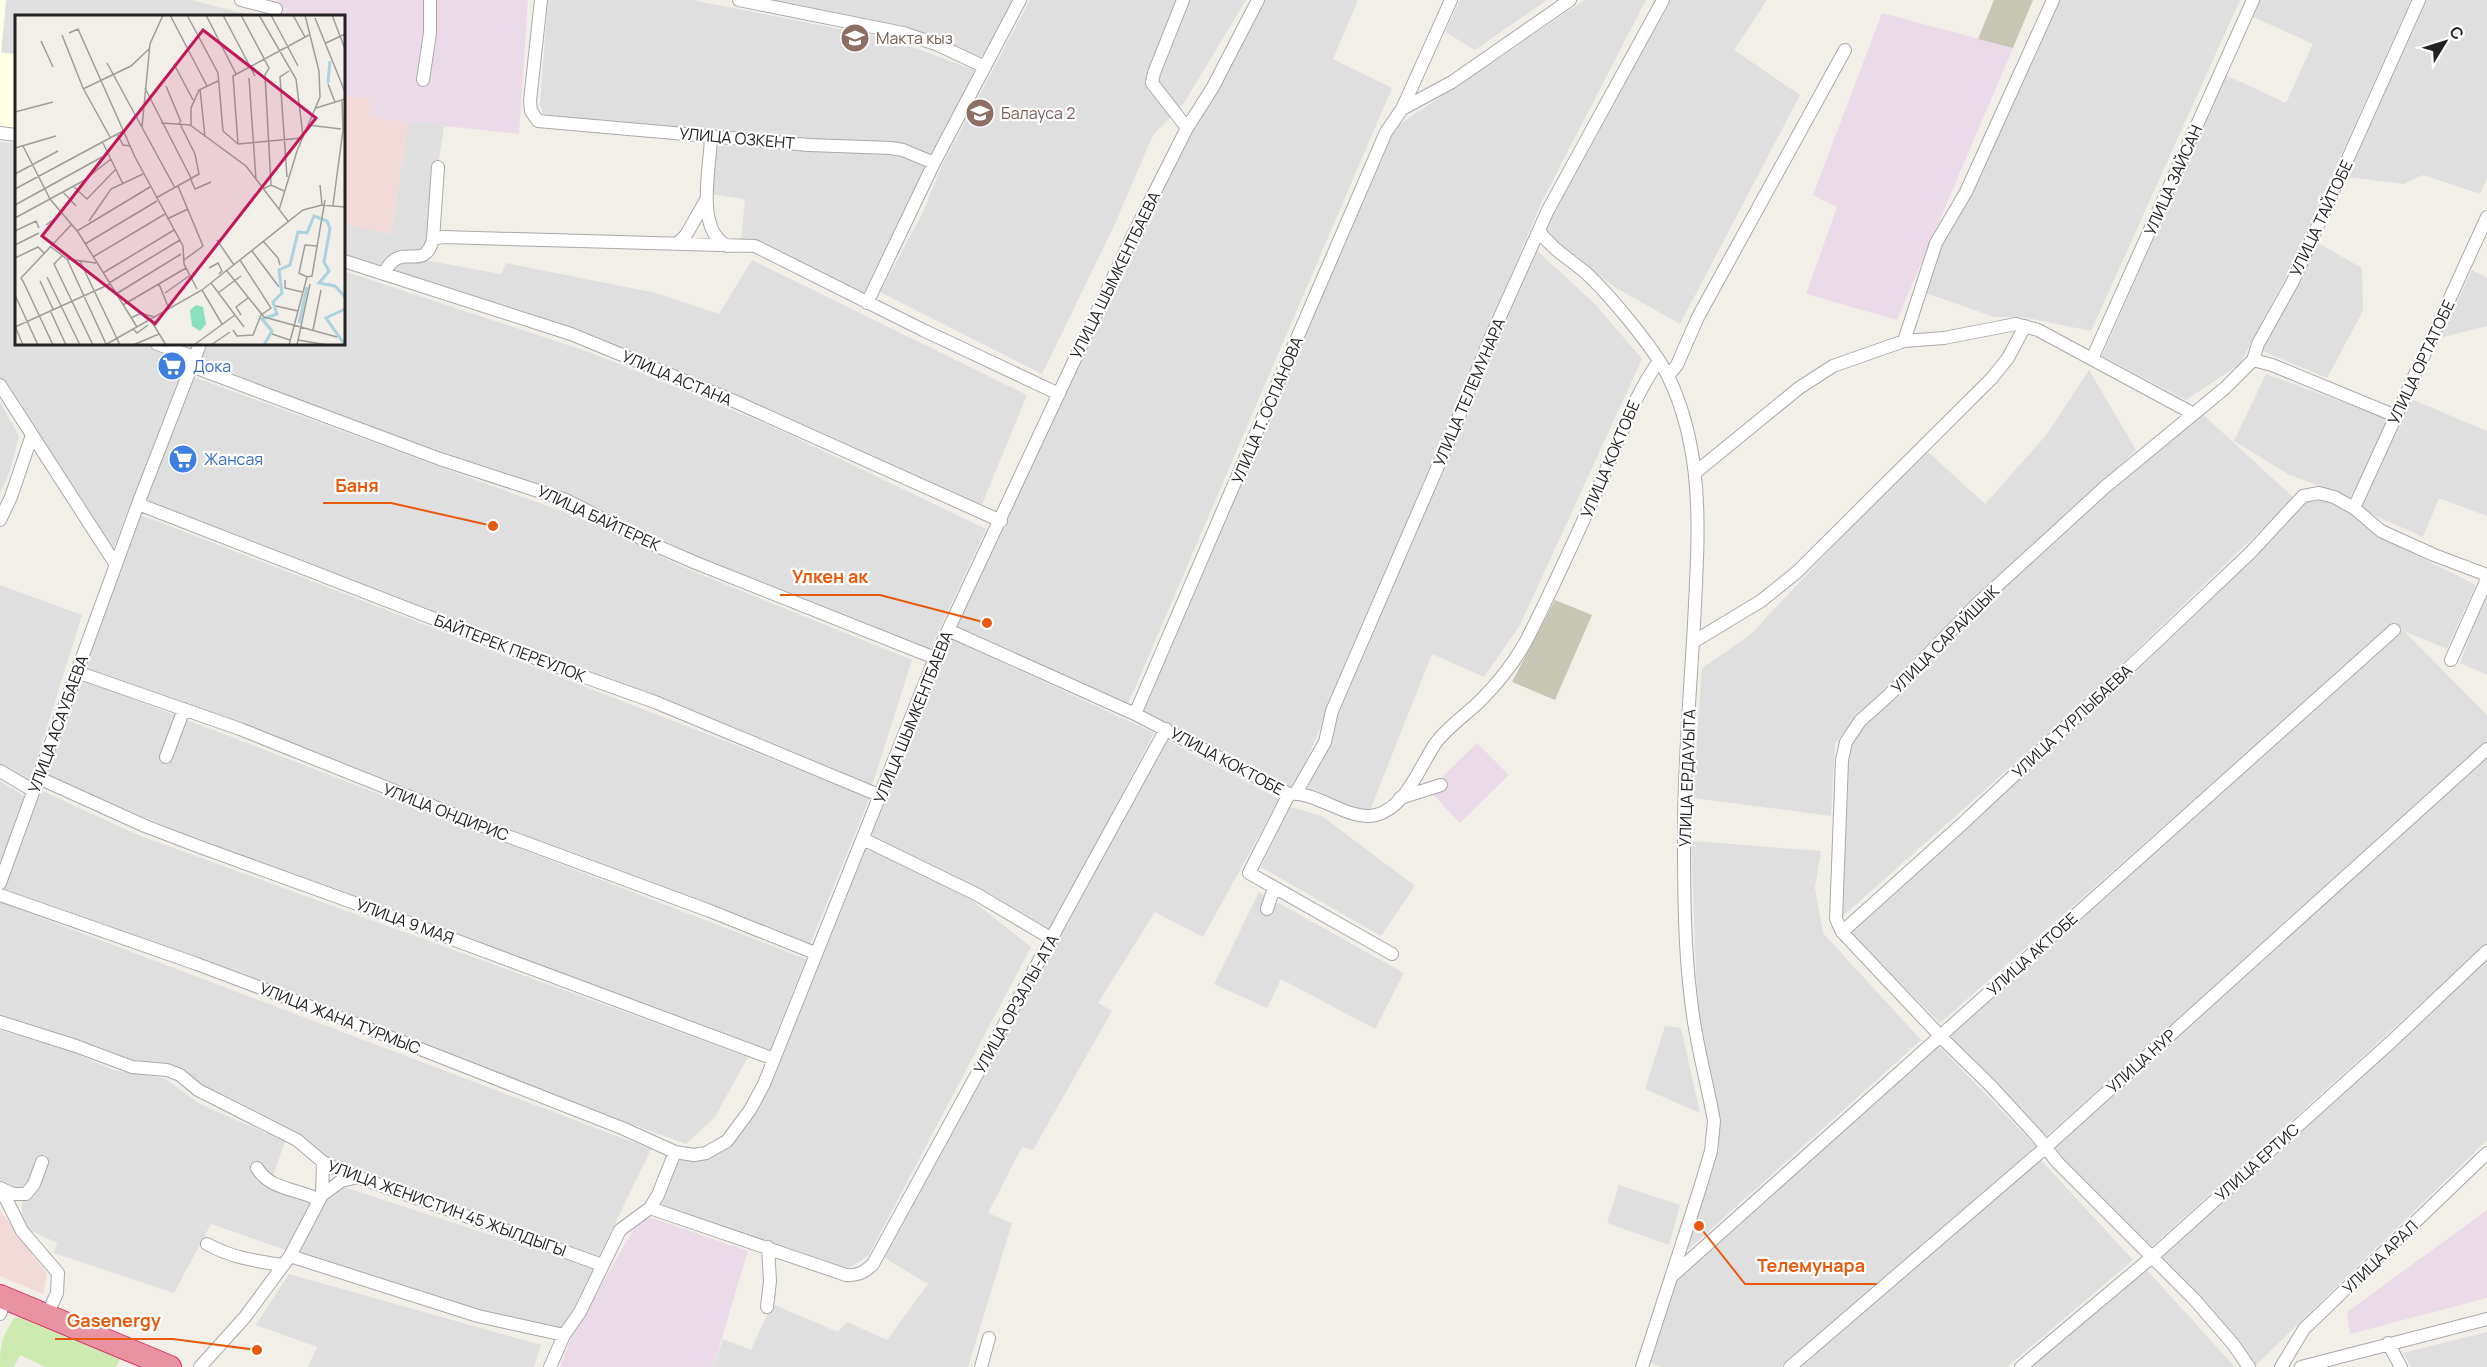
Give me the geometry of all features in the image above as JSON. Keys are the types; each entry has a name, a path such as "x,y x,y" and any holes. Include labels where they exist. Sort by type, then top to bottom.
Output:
{"highway":[{"path":"2,1302 46,1315 170,1367"}],"street":[{"path":"241,0 276,9"},
{"path":"423,80 430,33 430,0"},
{"name":"УЛИЦА ОЗКЕНТ","path":"542,0 530,101 531,111 538,121 809,145 891,148 903,150 934,163"},
{"path":"739,0 903,33 936,44 985,67"},
{"path":"867,303 934,163 1020,0"},
{"path":"1183,0 1152,83 1187,128"},
{"name":"УЛИЦА ШЫМКЕНТБАЕВА","path":"675,1152 694,1155 706,1153 726,1141 750,1110 774,1059 935,658 1133,235 1187,128 1213,87 1258,0"},
{"name":"УЛИЦА Т. ОСПАНОВА","path":"1135,714 1386,132 1402,109 1451,0"},
{"name":"УЛИЦА Т. ОСПАНОВА","path":"1402,109 1452,82 1570,0"},
{"name":"УЛИЦА ТЕЛЕМУНАРА","path":"1274,888 1249,873 1292,794 1325,742 1332,711 1444,453 1490,339 1548,210 1663,0"},
{"path":"1904,341 1936,243 1966,192 2053,0"},
{"name":"УЛИЦА ЗАЙСАН","path":"2092,359 2253,0"},
{"name":"УЛИЦА ТАЙТОБЕ","path":"2193,413 2225,388 2253,360 2258,344 2293,280 2419,0"},
{"path":"1668,376 1677,365 1698,317 1845,50"},
{"path":"0,133 15,135"},
{"path":"711,135 707,199 713,234 728,246"},
{"path":"384,274 388,264 394,258 426,254 433,239 438,167"},
{"path":"677,244 686,235 707,199"},
{"name":"УЛИЦА ОРТАТОБЕ","path":"2354,508 2487,217"},
{"name":"УЛИЦА ЕРДАУЫТА","path":"1539,231 1603,292 1659,361 1668,376 1691,440 1696,472 1696,571 1685,794 1686,917 1690,999 1714,1121 1711,1151 1642,1367"},
{"path":"433,239 443,237 755,246 867,303 1059,394"},
{"name":"УЛИЦА АСТАНА","path":"345,261 571,334 734,401 1001,521"},
{"path":"1696,472 1799,388 1833,366 1904,341 1944,338 2016,324 2038,330 2193,413"},
{"path":"1693,642 1761,601 1797,572 1992,378 2008,358 2025,326"},
{"name":"УЛИЦА БАЙТЕРЕК","path":"159,345 193,362 440,459 566,500 650,543 696,563 935,658"},
{"name":"УЛИЦА АСАУБАЕВА","path":"0,883 138,504 200,345"},
{"path":"2253,360 2272,365 2396,416"},
{"name":"УЛИЦА КОКТОБЕ","path":"948,630 1167,729 1292,794 1351,812 1372,816 1384,812 1401,798 1437,742 1509,669 1525,643 1588,512 1639,393 1659,361"},
{"path":"0,385 116,566"},
{"name":"УЛИЦА САРАЙШЫК","path":"1842,932 1836,919 1843,749 1860,721 1904,680 1976,605 2105,487 2193,413"},
{"path":"0,520 11,497 32,435"},
{"name":"УЛИЦА ТУРЛЫБАЕВА","path":"1842,932 2069,724 2250,553 2303,496 2319,493 2334,497 2354,508"},
{"name":"БАЙТЕРЕК ПЕРЕУЛОК","path":"138,504 655,702 881,796"},
{"path":"2354,508 2381,531 2487,577 2451,660"},
{"name":"УЛИЦА АКТОБЕ","path":"1670,1278 1716,1240 2394,630"},
{"name":"УЛИЦА ОНДИРИС","path":"77,672 240,729 499,832 816,953"},
{"path":"166,757 184,709"},
{"name":"УЛИЦА ОРЗАЛЫ-АТА","path":"768,1247 846,1275 859,1274 873,1263 1167,729"},
{"name":"УЛИЦА НУР","path":"1790,1367 2045,1148 2487,748"},
{"path":"0,771 34,791"},
{"name":"УЛИЦА 9 МАЯ","path":"39,778 189,843 774,1059"},
{"path":"1401,798 1441,785"},
{"path":"863,839 970,890 1053,939"},
{"path":"1267,909 1274,888 1392,954"},
{"name":"УЛИЦА ЖАНА ТУРМЫС","path":"0,895 197,964 321,1011 622,1128 675,1152"},
{"path":"1842,932 1990,1085 2037,1136 2045,1148 2214,1322 2249,1367"},
{"name":"УЛИЦА ЕРТИС","path":"2021,1367 2152,1257 2392,1041 2487,951"},
{"name":"УЛИЦА ЖЕНИСТИН 45 ЖЫЛДЫГЫ","path":"0,1022 76,1046 132,1067 167,1070 180,1075 198,1090 297,1140 323,1162 358,1177 602,1265"},
{"path":"550,1367 564,1335 580,1312 620,1230 650,1208 675,1152"},
{"name":"УЛИЦА АРАЛ","path":"2281,1367 2304,1329 2487,1153"},
{"path":"0,1189 13,1194 26,1194 34,1184 42,1162"},
{"path":"321,1198 323,1162"},
{"path":"257,1168 267,1181 321,1198"},
{"path":"200,1367 245,1317 287,1260 321,1198 341,1181 358,1177"},
{"path":"0,1189 22,1231 58,1273 57,1293 46,1315"},
{"path":"650,1208 768,1247 770,1281 767,1307"},
{"path":"207,1244 230,1256 243,1259 287,1260 478,1316 564,1335"},
{"path":"2301,1367 2487,1319"},
{"path":"981,1367 989,1338"},
{"path":"2388,1343 2401,1367"}],"shaded area":[{"path":"0,0 6,0 1,53 15,54 15,131 0,130"},
{"path":"6,0 192,0 249,15 15,15 15,54 1,53"},
{"path":"277,0 528,0 519,134 427,122 408,123 371,116 372,99 345,96 345,15 273,15"},
{"path":"548,0 692,0 891,39 977,71 930,164 902,151 546,124 540,104"},
{"path":"739,0 1014,0 1004,23 981,57 888,26"},
{"path":"1030,0 1246,0 1184,103 1153,135 1114,226 1042,374 880,292 923,212 943,163"},
{"path":"1256,0 1358,0 1333,59 1392,88 1128,704 950,631 1067,377"},
{"path":"1460,0 1547,0 1475,50 1445,32"},
{"path":"1585,0 1646,0 1542,201 1293,792 1137,714 1385,134"},
{"path":"1662,0 1767,0 1734,50 1800,95 1680,324 1618,289 1538,232"},
{"path":"1994,0 2033,0 2013,48 1978,39"},
{"path":"2060,0 2240,0 2091,331 2022,317 1994,317 1923,292 1943,237"},
{"path":"2253,0 2411,0 2286,277 2240,364 2186,400 2102,356 2226,75 2286,103 2313,44 2247,14"},
{"path":"2420,0 2487,0 2487,178 2480,194 2423,175 2404,184 2347,177"},
{"path":"1882,13 2013,48 1897,320 1806,294 1837,207 1813,195"},
{"path":"345,96 372,99 371,116 408,123 391,234 345,224"},
{"path":"427,122 444,126 425,253 393,253 377,268 345,257 345,224 391,234 408,123"},
{"path":"0,142 15,143 15,345 193,345 109,560 0,387"},
{"path":"710,145 901,155 927,168 861,298 741,241 745,199 703,193"},
{"path":"2313,240 2362,268 2363,311 2327,378 2257,349"},
{"path":"1532,246 1595,304 1642,359 1520,625 1484,677 1432,654 1367,818 1302,793"},
{"path":"419,259 501,274 506,263 656,293 719,314 752,260 1027,395 978,514 737,397 387,272 397,260"},
{"path":"2472,270 2487,278 2487,326 2440,338"},
{"path":"345,271 589,352 769,425 986,529 926,658 694,555 596,508 195,367 204,345 345,345"},
{"path":"2089,370 2136,450 1850,723 1835,744 1831,816 1693,798 1702,668 1749,636 1925,449 1985,504 2047,434"},
{"path":"2266,374 2389,419 2350,498 2288,474 2234,441"},
{"path":"191,376 594,523 685,568 912,660 871,789 140,503"},
{"path":"2411,399 2487,431 2487,516 2439,498 2423,537 2356,507"},
{"path":"0,402 19,436 10,471 0,493"},
{"path":"2197,409 2294,498 2068,716 1843,916 1844,750 1858,725 1982,603"},
{"path":"2307,496 2331,497 2382,538 2476,585 2447,649 2404,631 2487,715 2487,747 2043,1139 1948,1035 2402,629 2394,623 1940,1023 1846,929"},
{"path":"136,513 870,797 808,949 81,669"},
{"path":"0,585 82,615 27,791 0,774"},
{"path":"2487,588 2487,675 2460,663"},
{"path":"1555,600 1592,615 1555,700 1512,682"},
{"path":"946,636 1154,733 1047,937 865,840"},
{"path":"81,679 806,959 768,1055 175,830 47,777"},
{"path":"1164,739 1279,799 1203,937 1155,912 1098,1003 1112,1011 1033,1150 1022,1147 988,1213 1012,1223 968,1367 713,1367 723,1339 751,1350 772,1304 838,1332 847,1322 887,1340 928,1284 878,1254"},
{"path":"1477,743 1509,775 1460,823 1429,790"},
{"path":"2487,752 2487,944 2149,1249 2048,1148"},
{"path":"0,781 26,797 0,868"},
{"path":"38,789 138,835 748,1057 715,1117 686,1144 0,893"},
{"path":"1290,807 1322,816 1415,886 1381,936 1261,867"},
{"path":"1691,841 1821,851 1815,888 1823,933 1921,1040 1680,1257 1719,1151 1719,1126 1698,1021"},
{"path":"862,845 970,899 1031,947 868,1256 844,1271 655,1206 674,1156 692,1160 714,1156 748,1125 800,1009"},
{"path":"1259,892 1404,973 1375,1029 1281,979 1267,1008 1214,984"},
{"path":"0,902 651,1149 596,1263 335,1166 176,1077 122,1064 0,1021"},
{"path":"2487,960 2487,1140 2254,1367 2155,1257 2332,1102"},
{"path":"1665,1026 1681,1028 1700,1113 1645,1089"},
{"path":"0,1030 73,1052 113,1070 164,1078 200,1104 285,1141 270,1185 310,1202 286,1250 211,1224 174,1293 54,1253 57,1243 21,1226 23,1192 0,1182"},
{"path":"1938,1045 2037,1147 1780,1367 1661,1367 1643,1360 1673,1274"},
{"path":"2038,1157 2133,1260 2007,1367 1792,1367"},
{"path":"335,1184 595,1269 559,1335 297,1255"},
{"path":"1619,1185 1680,1205 1669,1245 1607,1223"},
{"path":"0,1210 47,1274 43,1294 0,1276"},
{"path":"2487,1210 2487,1298 2350,1334 2347,1312"},
{"path":"652,1218 748,1251 713,1367 560,1367 572,1336 638,1222"},
{"path":"2143,1266 2235,1367 2023,1367"},
{"path":"289,1274 541,1345 534,1367 308,1367 317,1347 256,1325"},
{"path":"2487,1332 2487,1367 2411,1367 2403,1353"}],"green space":[{"path":"25,1316 121,1357 116,1367 45,1367 20,1355 14,1367 0,1367 2,1341 14,1318"}],"place":[{"name":"Макта кыз","path":"855,38"},
{"name":"Балауса 2","path":"980,113"},
{"name":"Дока","path":"172,366"},
{"name":"Жансая","path":"183,459"},
{"name":"Баня","path":"493,526"},
{"name":"Улкен ак","path":"987,623"},
{"name":"Телемунара","path":"1699,1226"},
{"name":"Gasenergy","path":"257,1350"}]}
